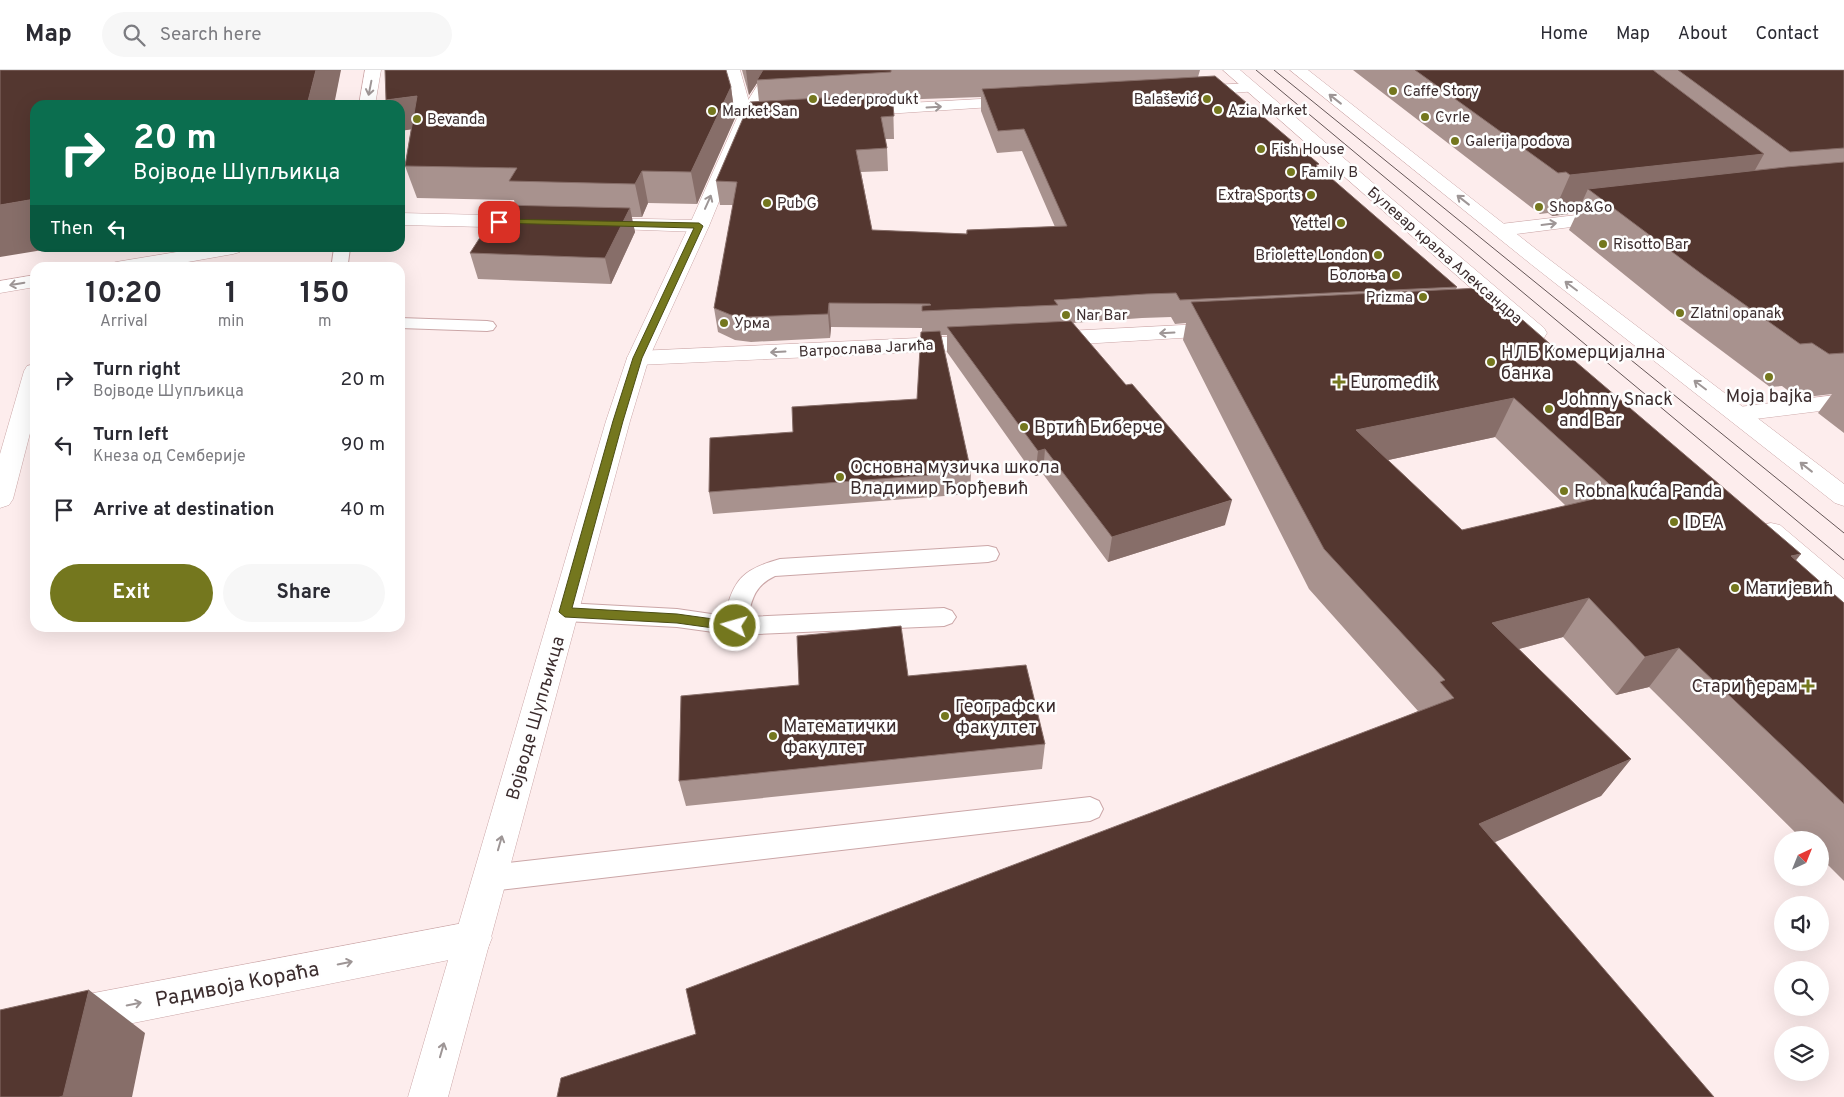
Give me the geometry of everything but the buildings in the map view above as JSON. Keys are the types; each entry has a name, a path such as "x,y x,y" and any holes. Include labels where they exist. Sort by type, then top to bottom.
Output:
{"street":[{"path":"368,100 373,70"},
{"path":"732,70 745,118 792,115"},
{"name":"Војводе Шупљикца","path":"428,1097 618,421 638,358 699,226 745,118 775,70"},
{"name":"Булевар краља Александра","path":"1231,70 1550,345"},
{"path":"1298,70 1844,496"},
{"path":"1176,92 1251,88"},
{"path":"842,112 1028,101"},
{"path":"1501,230 1624,215"},
{"path":"405,220 548,223"},
{"path":"578,223 699,226"},
{"path":"151,262 210,252"},
{"path":"0,287 30,282"},
{"path":"1488,316 1513,313"},
{"name":"Ватрослава Јагића","path":"638,358 1244,329"},
{"path":"0,498 30,389"},
{"path":"1739,414 1844,401"},
{"path":"1754,518 1844,594"},
{"name":"Радивоја Кораћа","path":"48,1021 474,938"}],"lane":[{"path":"405,323 487,326"},
{"path":"735,626 743,590 750,579 766,570 780,566 988,554"},
{"path":"565,612 677,618 735,626 944,617"},
{"path":"491,878 1090,809"}],"tram line":[{"path":"1256,70 1844,560"},
{"path":"1274,70 1844,533"}],"place":[{"name":"Caffe Story","path":"1393,91"},
{"name":"Leder produkt","path":"813,99"},
{"name":"Balašević","path":"1207,99"},
{"name":"Azia Market","path":"1218,110"},
{"name":"Market San","path":"712,111"},
{"name":"Cvrle","path":"1425,117"},
{"name":"Bevanda","path":"417,119"},
{"name":"Galerija podova","path":"1455,141"},
{"name":"Fish House","path":"1261,149"},
{"name":"Family B","path":"1291,172"},
{"name":"Extra Sports","path":"1311,195"},
{"name":"Pub G","path":"767,203"},
{"name":"Shop&Go","path":"1539,207"},
{"name":"Yettel","path":"1341,223"},
{"name":"Risotto Bar","path":"1603,244"},
{"name":"Briolette London","path":"1378,255"},
{"name":"Болоња","path":"1396,275"},
{"name":"Prizma","path":"1423,297"},
{"name":"Zlatni opanak","path":"1680,313"},
{"name":"Nar Bar","path":"1066,315"},
{"name":"Урма","path":"724,323"},
{"name":"НЛБ Комерцијална банка","path":"1491,362"},
{"name":"Moja bajka","path":"1769,377"},
{"name":"Euromedik","path":"1339,382"},
{"name":"Johnny Snack and Bar","path":"1549,409"},
{"name":"Вртић Биберче","path":"1024,427"},
{"name":"Основна музичка школа Владимир Ђорђевић","path":"840,477"},
{"name":"Robna kuća Panda","path":"1564,491"},
{"name":"IDEA","path":"1674,522"},
{"name":"Матијевић","path":"1735,588"},
{"name":"Стари ђерам","path":"1808,686"},
{"name":"Географски факултет","path":"945,716"},
{"name":"Математички факултет","path":"773,736"}],"route":[{"path":"499,222 699,226 638,358 618,421 565,612 677,618 735,626"}]}
